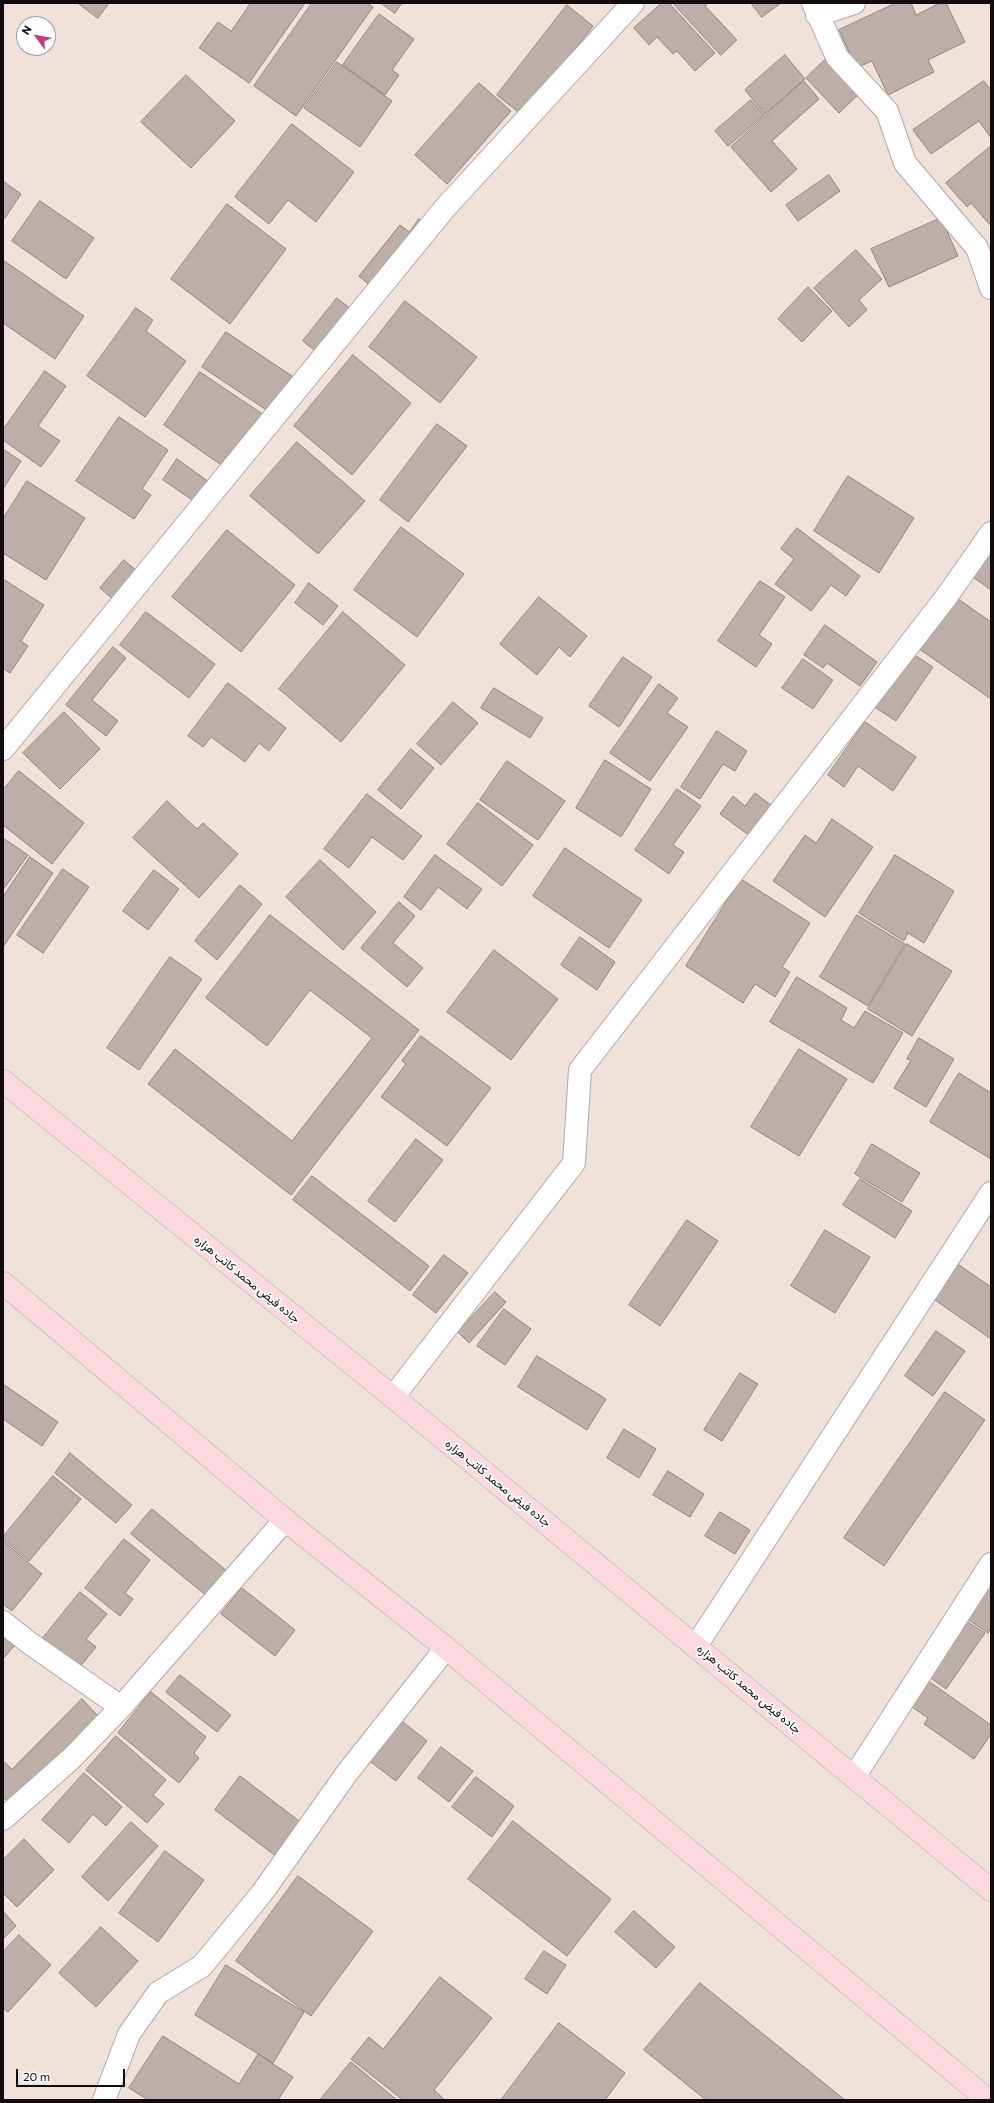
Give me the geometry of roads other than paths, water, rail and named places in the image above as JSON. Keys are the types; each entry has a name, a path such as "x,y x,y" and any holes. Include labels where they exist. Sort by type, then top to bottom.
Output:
{"main road":[{"name":"جاده فیض محمد کاتب هزاره","path":"3,1081 393,1397 991,1890"},
{"path":"3,1283 285,1520 446,1648 988,2100"}],"street":[{"path":"3,749 445,208 633,3"},
{"path":"854,3 815,9 837,57 887,111 905,163 978,248 991,288"},
{"path":"393,1397 574,1163 580,1070 942,602 991,533"},
{"path":"696,1646 991,1193"},
{"path":"3,1819 72,1758 121,1707 285,1520"},
{"path":"854,1777 991,1564"},
{"path":"3,1622 28,1642 121,1707"},
{"path":"104,2100 129,2034 158,1993 202,1966 262,1893 347,1773 446,1648"}]}
